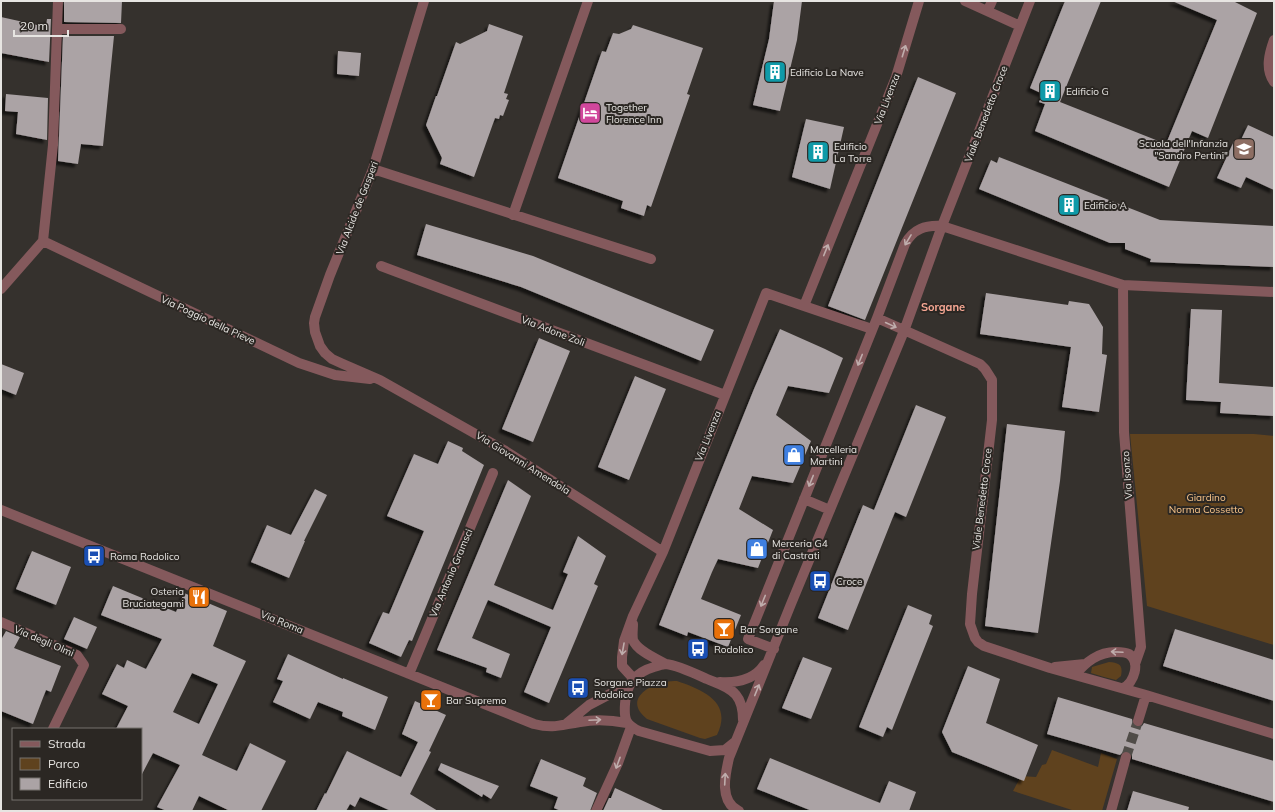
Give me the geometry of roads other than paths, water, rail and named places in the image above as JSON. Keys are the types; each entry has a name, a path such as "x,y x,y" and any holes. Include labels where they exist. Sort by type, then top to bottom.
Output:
{"street":[{"path":"1,289 43,241 54,144 58,1"},
{"name":"Via Alcide de Gasperi","path":"380,380 343,364 325,353 320,346 314,323 330,275 373,169 424,1"},
{"path":"513,214 588,1"},
{"name":"Via Livenza","path":"804,306 896,77 919,1"},
{"path":"965,1 990,6 1020,26"},
{"name":"Viale Benedetto Croce","path":"743,723 904,331 942,226 1030,1"},
{"path":"58,29 121,29"},
{"path":"1274,40 1268,57 1270,76 1274,82"},
{"path":"373,169 651,259"},
{"path":"772,653 748,639 910,236 926,227 942,226 1123,285 1274,292"},
{"name":"Via Poggio della Pieve","path":"43,241 299,363 335,375 380,380"},
{"name":"Via Adone Zoli","path":"381,266 725,395"},
{"name":"Via Isonzo","path":"1123,285 1124,432 1141,647 1135,664"},
{"name":"Via Livenza","path":"631,681 622,666 624,641 633,616 663,552 766,293 872,329"},
{"name":"Viale Benedetto Croce","path":"877,318 980,364 989,374 992,387 992,420 972,594 970,624 978,642 984,646 1075,676 1123,688 1274,734"},
{"name":"Via Giovanni Amendola","path":"380,380 504,450 663,552"},
{"name":"Via Antonio Gramsci","path":"409,674 493,473"},
{"path":"804,499 830,510"},
{"name":"Via Roma","path":"1,510 534,724 550,727 564,726 594,720 615,720 629,725"},
{"name":"Via Livenza","path":"633,616 633,640 636,646 666,664"},
{"name":"Via degli Olmi","path":"1,622 78,654 84,666 53,728"},
{"name":"Viale Benedetto Croce","path":"1075,676 1085,664 1096,656 1112,652 1128,654 1133,659 1135,664"},
{"name":"Viale Benedetto Croce","path":"715,682 740,681 756,674 772,653"},
{"path":"564,726 589,705 631,681 643,671 666,664 688,671 728,688 739,698 742,707 743,723 726,772 725,789 731,805 739,811"},
{"name":"Viale Benedetto Croce","path":"1050,668 1085,664"},
{"path":"1123,688 1129,686 1132,681 1135,664"},
{"path":"596,811 618,763 629,725 624,710 625,700 631,681"},
{"path":"1138,721 1146,695"},
{"path":"629,725 639,731 710,751 718,752 724,750 736,742"},
{"path":"1111,811 1126,757"}],"tunnel":[{"path":"1126,757 1138,721"}],"place":[{"name":"Edificio La Nave","path":"775,72"},
{"name":"Edificio G","path":"1050,91"},
{"name":"Together Florence Inn","path":"590,113"},
{"name":"Scuola dell'Infanzia \"Sandro Pertini\"","path":"1244,149"},
{"name":"Edificio La Torre","path":"818,152"},
{"name":"Edificio A","path":"1069,205"},
{"name":"Macelleria Martini","path":"794,455"},
{"name":"Merceria G4 di Castrati","path":"757,549"},
{"name":"Roma Rodolico","path":"94,556"},
{"name":"Croce","path":"820,581"},
{"name":"Osteria Bruciategami","path":"199,597"},
{"name":"Bar Sorgane","path":"724,629"},
{"name":"Rodolico","path":"698,649"},
{"name":"Sorgane Piazza Rodolico","path":"578,688"},
{"name":"Bar Supremo","path":"431,700"}],"district":[{"name":"Sorgane","path":"943,307"}],"park label":[{"name":"Giardino Norma Cossetto","path":"1206,502"}]}
